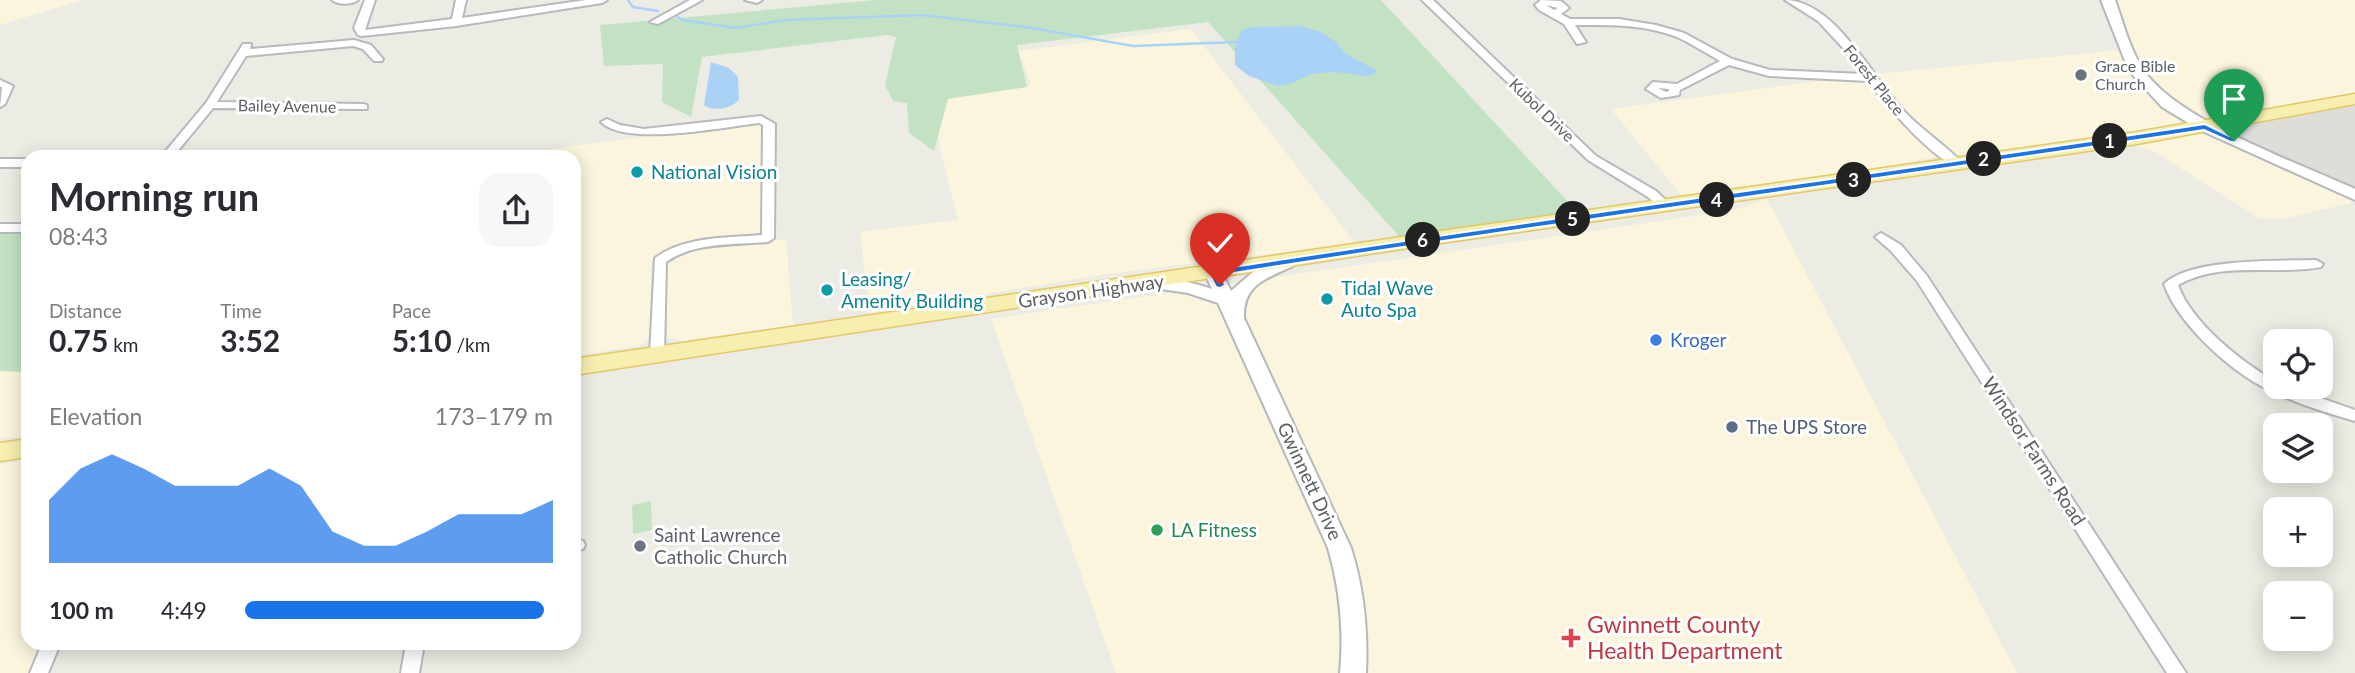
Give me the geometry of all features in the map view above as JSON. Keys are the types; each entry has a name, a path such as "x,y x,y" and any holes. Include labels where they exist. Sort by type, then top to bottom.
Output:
{"main road":[{"name":"Grayson Highway","path":"581,366 1455,235 2205,127 2355,99"},
{"path":"0,452 21,449"}],"street":[{"path":"337,0 353,0"},
{"path":"370,0 359,28 362,33 456,23 578,6 602,0"},
{"path":"456,23 460,0"},
{"path":"655,22 697,0"},
{"path":"750,0 757,0"},
{"name":"Kubol Drive","path":"1427,0 1592,158 1641,187 1666,206"},
{"name":"Forest Place","path":"1790,0 1828,26 1851,50 1874,83 1912,126 1957,164"},
{"path":"2108,0 2140,77 2167,104 2205,127 2355,195"},
{"path":"1554,14 1568,22 1581,42"},
{"path":"1568,22 1619,22 1652,27 1680,35 1728,61 1769,73 1820,78 1844,86 1874,83"},
{"path":"172,150 210,105 249,43"},
{"path":"241,53 354,43 367,47 378,60"},
{"path":"1674,88 1699,78 1728,61"},
{"path":"0,83 8,86 0,104"},
{"name":"Bailey Avenue","path":"210,105 363,107"},
{"path":"607,122 631,132 761,118 769,124 768,238 685,248 660,261 657,355"},
{"path":"0,163 21,163"},
{"path":"0,229 21,229"},
{"name":"Windsor Farms Road","path":"1881,237 1896,248 1922,279 2177,673"},
{"path":"1235,320 1235,298 1242,289 1287,262"},
{"path":"2263,381 2245,371 2223,351 2172,293 2171,284 2178,278 2195,273 2246,267 2316,264"},
{"name":"Gwinnett Drive","path":"1214,273 1334,530 1352,592 1355,628 1353,673"},
{"path":"1147,282 1190,288 1226,299"},
{"path":"2308,399 2355,416"},
{"path":"39,673 50,650"},
{"path":"410,673 414,650"}],"shaded area":[{"path":"0,0 83,0 0,25"},
{"path":"2100,0 2355,0 2355,202 2283,219 2259,218 2155,152 2124,142 1934,157 1690,206 1611,109 1855,76 2120,50"},
{"path":"1191,29 1355,243 1107,274 870,313 860,232 958,220 928,98 1031,85 1018,51"},
{"path":"2355,101 2355,198 2208,132"},
{"path":"758,122 763,124 763,230 754,236 683,244 658,254 651,261 650,335 645,342 638,346 581,355 581,150 542,150"},
{"path":"1767,199 2017,673 1116,673 991,319 1694,216 1738,209"},
{"path":"786,239 793,325 681,341 667,337 667,260 686,251"},
{"path":"21,357 21,437 0,437 0,359"},
{"path":"21,461 21,650 39,650 29,673 0,673 0,464"}],"green space":[{"path":"876,0 1381,0 1583,218 1404,242 1208,22 1017,45 1027,87 948,99 934,151 909,133 907,103 893,101 885,85 896,37 887,35 702,57 691,117 662,102 663,64 604,66 600,25"},
{"path":"21,232 21,372 0,371 0,233"},
{"path":"651,501 652,530 633,534 632,505"}],"water":[{"path":"1300,26 1321,32 1336,42 1345,53 1379,72 1368,76 1335,72 1312,74 1290,84 1278,86 1249,76 1235,65 1235,48 1241,30 1253,27"},
{"path":"711,62 729,68 738,77 739,100 731,106 717,109 704,105"}],"waterway":[{"path":"628,0 633,7 658,11"},
{"path":"676,16 683,20 735,28 786,20 923,15 1032,28 1133,46 1236,42"}],"place":[{"name":"Grace Bible Church","path":"2081,75"},
{"name":"National Vision","path":"637,172"},
{"name":"Leasing/ Amenity Building","path":"827,290"},
{"name":"Tidal Wave Auto Spa","path":"1327,299"},
{"name":"Kroger","path":"1656,340"},
{"name":"The UPS Store","path":"1732,427"},
{"name":"LA Fitness","path":"1157,530"},
{"name":"Saint Lawrence Catholic Church","path":"640,546"},
{"name":"Gwinnett County Health Department","path":"1571,638"}],"route":[{"path":"1220,285 1214,273 1455,235 1812,186 2205,127 2234,141"}]}
